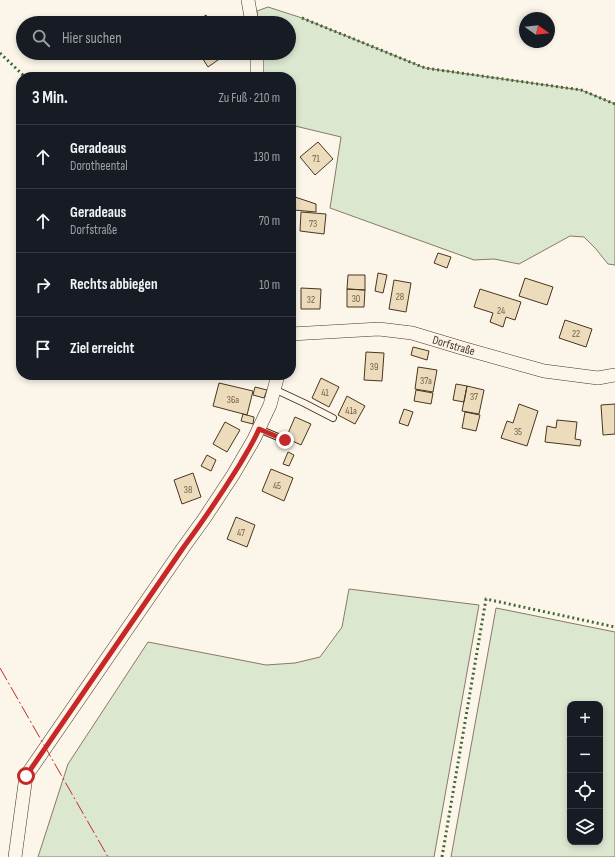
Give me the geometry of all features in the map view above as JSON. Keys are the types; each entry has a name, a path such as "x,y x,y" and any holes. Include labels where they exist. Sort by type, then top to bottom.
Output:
{"street":[{"path":"248,0 251,16"},
{"path":"257,60 257,72"},
{"name":"Dorfstraße","path":"296,334 379,329 412,333 544,371 598,378 615,375"},
{"path":"14,857 26,776 233,475 259,429 270,405 277,380"}],"lane":[{"path":"274,389 333,418"},
{"path":"259,429 285,440"}],"green space":[{"path":"268,7 296,16 257,16 257,11"},
{"path":"296,16 425,68 581,90 615,104 615,265 608,264 584,237 570,236 519,264 494,259 474,260 330,208 341,137 296,126 296,72 261,72 260,60 296,60"},
{"path":"349,589 479,605 434,857 38,857 68,764 148,642 266,665 295,663 320,657 342,627"},
{"path":"496,608 615,632 615,857 451,857"}],"building":[{"path":"204,60 218,60 208,67"},
{"path":"318,142 333,159 315,175 300,157"},
{"path":"296,197 316,204 316,212 296,210"},
{"path":"301,212 326,214 324,234 300,231"},
{"path":"438,253 451,257 447,268 434,263"},
{"path":"378,273 387,275 383,293 375,291"},
{"path":"348,275 365,275 365,290 347,289"},
{"path":"525,278 553,287 547,305 519,296"},
{"path":"394,280 411,283 406,312 389,309"},
{"path":"301,288 321,289 320,309 301,309"},
{"path":"347,289 365,290 364,307 347,307"},
{"path":"480,289 521,302 515,320 506,317 503,327 490,322 493,313 474,307"},
{"path":"565,320 592,329 586,347 559,338"},
{"path":"413,347 429,351 427,360 411,355"},
{"path":"366,352 384,353 382,381 364,380"},
{"path":"418,367 437,370 433,392 415,389"},
{"path":"321,378 339,387 329,407 312,398"},
{"path":"219,383 253,391 247,415 213,406"},
{"path":"456,384 467,386 464,402 453,400"},
{"path":"467,386 484,390 479,414 462,411"},
{"path":"255,387 267,390 264,398 253,395"},
{"path":"416,390 433,393 431,404 414,401"},
{"path":"347,396 365,406 355,424 338,415"},
{"path":"519,404 538,411 527,446 501,438 507,421 513,423"},
{"path":"615,404 615,434 603,435 601,405"},
{"path":"404,409 413,412 408,426 399,423"},
{"path":"465,412 480,415 476,431 462,428"},
{"path":"243,414 254,417 253,424 241,421"},
{"path":"295,417 311,424 301,445 286,438"},
{"path":"557,420 577,422 575,439 581,440 580,446 545,442 547,426 556,428"},
{"path":"225,422 240,430 227,452 213,444"},
{"path":"288,452 294,455 289,466 283,464"},
{"path":"207,455 216,460 211,471 201,466"},
{"path":"271,469 293,478 284,501 262,491"},
{"path":"193,473 201,497 182,504 174,480"},
{"path":"236,517 255,525 247,547 227,539"}],"hedge":[{"path":"302,18 425,68 581,90 615,104"},
{"path":"0,53 20,72"},
{"path":"442,857 486,599 615,627"}],"power":[{"path":"0,668 108,857"}],"route":[{"path":"26,776 204,519 233,475 259,429 285,440"}]}
